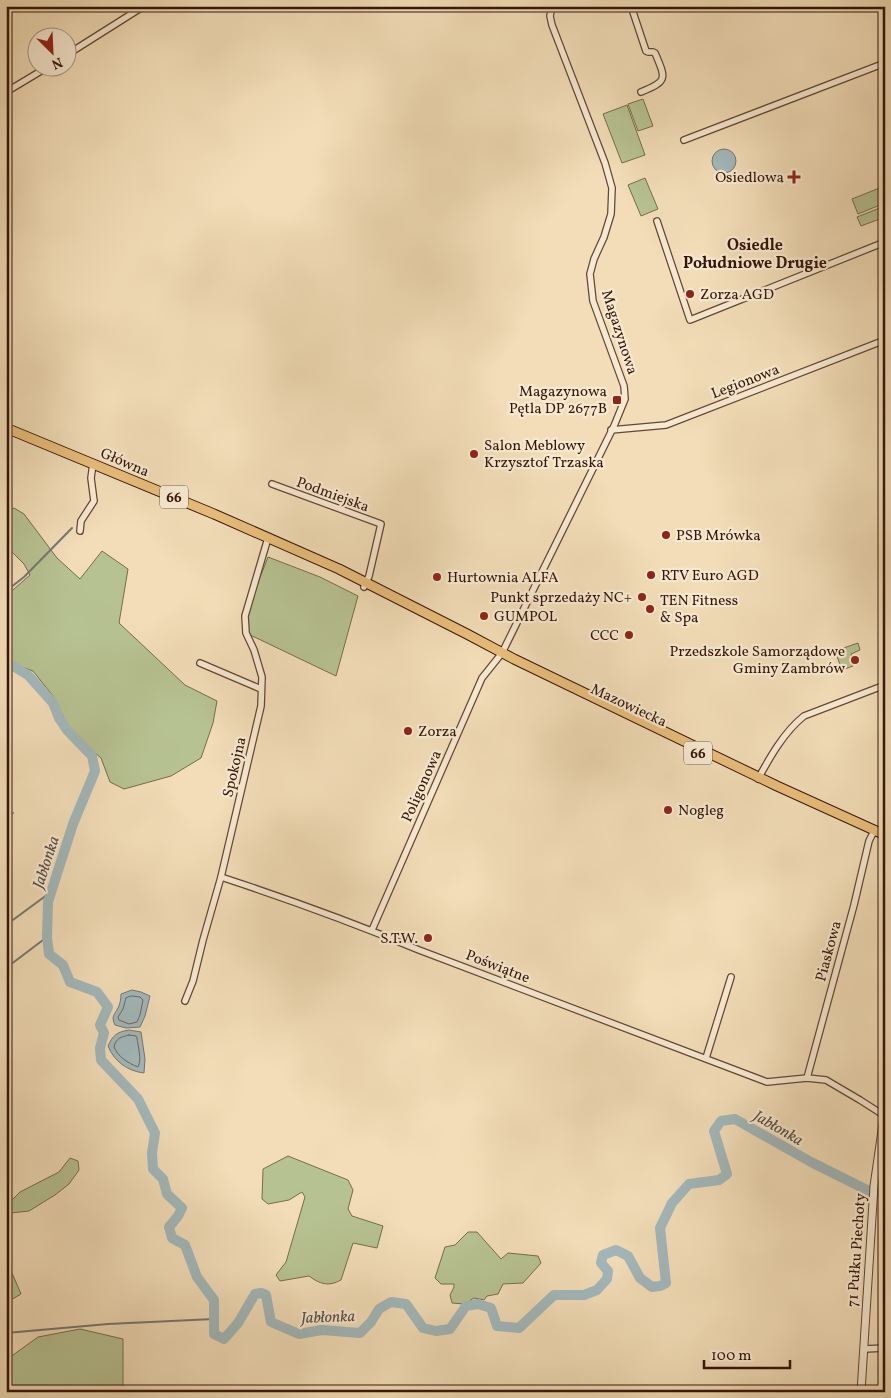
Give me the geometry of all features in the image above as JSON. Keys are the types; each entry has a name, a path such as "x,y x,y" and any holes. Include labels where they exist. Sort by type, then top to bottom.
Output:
{"main road":[{"name":"Główna","path":"6,428 214,514 314,559 335,572 365,585"},
{"name":"Mazowiecka","path":"365,585 586,700 873,833 885,841"},
{"name":"Mazowiecka","path":"873,833 885,835"}],"street":[{"path":"78,48 144,6"},
{"name":"Magazynowa","path":"501,655 622,408 626,393 593,301 590,274 611,214 612,188 605,164 552,25 550,16 552,6"},
{"path":"631,6 646,51 656,53 664,74 657,86 641,92"},
{"path":"684,140 885,63"},
{"path":"6,92 29,78"},
{"path":"657,221 690,320 885,242"},
{"name":"Legionowa","path":"611,430 666,425 885,340"},
{"path":"80,531 81,521 94,501 93,464"},
{"name":"Podmiejska","path":"272,484 381,524 365,585"},
{"name":"Spokojna","path":"185,1001 221,877 261,706 262,677 254,650 246,632 245,616 268,538"},
{"name":"Poligonowa","path":"372,930 482,678 501,655"},
{"path":"200,663 261,689"},
{"path":"758,779 776,749 796,722 804,716 885,685"},
{"name":"Piaskowa","path":"807,1078 873,833"},
{"name":"Poświątne","path":"221,877 281,896 372,930 767,1082 807,1078 826,1080 884,1114"},
{"path":"706,1058 731,977"},
{"name":"71 Pułku Piechoty","path":"861,1392 873,1198 884,1114"},
{"path":"864,1348 885,1348"}],"green space":[{"path":"643,99 653,126 638,131 628,104"},
{"path":"627,105 645,155 622,163 603,114"},
{"path":"645,178 658,209 641,216 628,185"},
{"path":"882,187 885,194 885,203 858,214 852,199"},
{"path":"885,206 885,217 861,226 857,217"},
{"path":"14,508 24,514 57,558 80,579 102,551 128,569 119,623 185,685 217,701 213,723 201,758 171,776 124,789 110,782 101,758 71,732 53,696 33,671 6,661 6,596 30,575 24,564 6,546 6,512"},
{"path":"268,557 320,577 358,596 336,676 246,633 245,616"},
{"path":"858,643 860,650 851,654 853,666 842,670 835,651"},
{"path":"288,1156 348,1180 353,1190 348,1209 352,1216 383,1226 377,1248 353,1243 341,1280 324,1284 309,1276 280,1281 276,1275 286,1262 305,1197 302,1192 289,1200 268,1204 262,1199 263,1169"},
{"path":"70,1158 78,1161 79,1170 69,1184 29,1211 11,1213 8,1204 20,1192 59,1172"},
{"path":"468,1232 477,1232 501,1259 508,1253 538,1256 541,1263 523,1283 503,1284 498,1294 487,1296 484,1300 474,1298 464,1304 452,1303 450,1295 454,1284 441,1284 435,1278 445,1247 455,1245"},
{"path":"6,1259 21,1294 6,1303"},
{"path":"80,1329 123,1339 123,1392 6,1392 6,1360 38,1337"}],"water":[{"path":"724,149 733,152 736,161 733,170 724,173 715,170 712,161 715,152"},
{"path":"132,990 150,996 140,1027 126,1028 115,1025 113,1018 121,1000 121,994"},
{"path":"129,1030 141,1032 145,1059 144,1073 127,1068 118,1061 108,1046 116,1035"}],"waterway":[{"path":"6,591 24,577 72,528"},
{"name":"Jabłonka","path":"6,663 28,675 53,703 59,718 67,730 92,756 95,771 73,824 48,902 47,937 49,954 63,965 70,982 97,992 108,1007 100,1025 104,1033 100,1048 101,1060 138,1099 155,1133 152,1153 153,1169 163,1179 167,1194 182,1208 169,1227 172,1238 185,1245 197,1277 214,1300 214,1334 224,1339 238,1323 255,1294 261,1293 266,1295 271,1322 299,1334 322,1330 360,1333 371,1322 379,1309 391,1302 406,1304 423,1328 436,1331 450,1329 466,1306 478,1304 491,1308 497,1326 519,1328 554,1295 584,1295 597,1290 607,1279 608,1271 601,1263 603,1255 616,1250 628,1256 640,1278 652,1287 660,1286 666,1283 660,1228 672,1203 689,1184 719,1180 727,1174 714,1131 721,1121 735,1119 811,1162 869,1191 885,1193"},
{"path":"6,818 13,813"},
{"path":"6,925 51,892"},
{"path":"6,968 47,937"},
{"path":"6,1333 108,1324 214,1319"}],"place":[{"name":"Osiedlowa","path":"794,177"},
{"name":"Zorza AGD","path":"690,294"},
{"name":"Magazynowa Pętla DP 2677B","path":"617,400"},
{"name":"Salon Meblowy Krzysztof Trzaska","path":"474,454"},
{"name":"PSB Mrówka","path":"666,535"},
{"name":"RTV Euro AGD","path":"651,575"},
{"name":"Hurtownia ALFA","path":"437,577"},
{"name":"Punkt sprzedaży NC+","path":"642,597"},
{"name":"TEN Fitness & Spa","path":"650,609"},
{"name":"GUMPOL","path":"484,616"},
{"name":"CCC","path":"629,635"},
{"name":"Przedszkole Samorządowe Gminy Zambrów","path":"855,660"},
{"name":"Zorza","path":"408,731"},
{"name":"Nogleg","path":"668,810"},
{"name":"S.T.W.","path":"428,938"}],"district":[{"name":"Osiedle Południowe Drugie","path":"755,253"}]}
